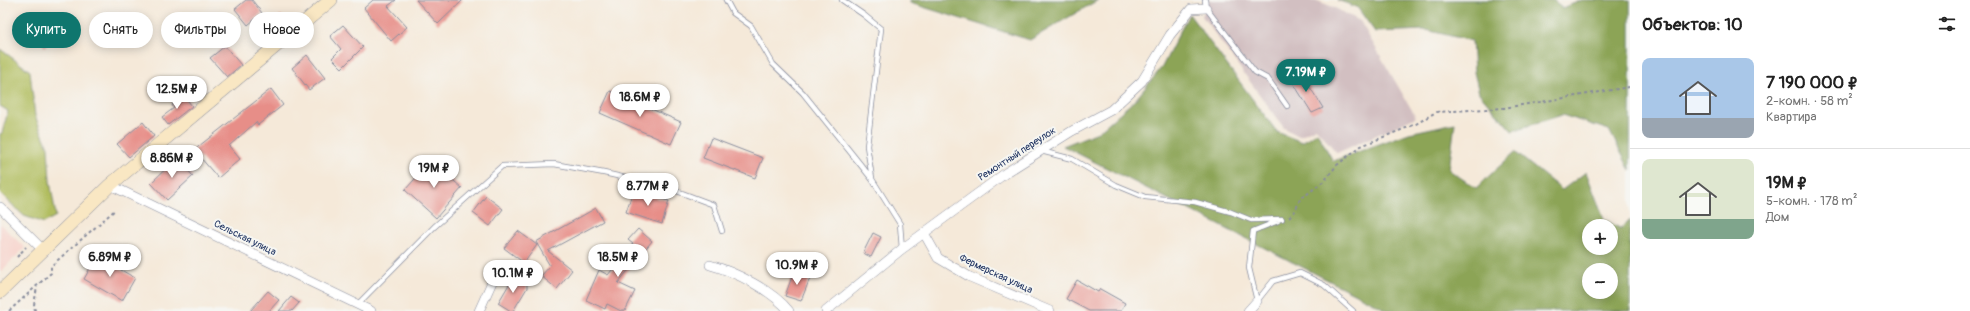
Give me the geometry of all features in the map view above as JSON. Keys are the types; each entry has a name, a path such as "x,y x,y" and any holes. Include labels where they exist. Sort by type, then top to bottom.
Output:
{"street":[{"path":"0,292 42,249 110,185 331,0"},
{"name":"Ремонтный переулок","path":"826,311 902,249 1007,172 1072,131 1110,110 1142,81 1170,35 1191,9 1206,4"},
{"name":"Сельская улица","path":"110,185 372,311"},
{"path":"0,207 42,249"},
{"name":"Фермерская улица","path":"924,233 938,258 970,277 1050,311"},
{"path":"710,265 727,269 780,300 789,311"},
{"path":"479,311 492,282"},
{"path":"1248,311 1257,301"}],"lane":[{"path":"726,0 733,12 751,26 773,64 803,93 872,179 900,224 902,249"},
{"path":"842,0 881,29 867,146 872,179"},
{"path":"1206,4 1255,72 1268,80 1287,106"},
{"path":"1040,151 1072,159 1116,185 1145,197 1195,202 1231,212 1251,220 1282,219"},
{"path":"358,304 434,227 481,183 502,166 554,164 604,173 666,187 714,205 722,231"},
{"path":"1257,301 1248,268 1253,231 1282,219"},
{"path":"1257,301 1273,281 1300,273 1324,285 1352,311"}],"path":[{"path":"1282,219 1289,217 1295,211 1301,197 1306,195 1325,180 1337,165 1361,146 1416,124 1436,112 1504,108 1630,87"},
{"path":"9,311 51,273 51,266 115,210"},
{"path":"36,311 34,305 37,285"}],"shaded area":[{"path":"1209,0 1315,0 1333,7 1360,21 1416,117 1337,153 1316,128 1299,136 1284,128 1202,16"},
{"path":"0,224 25,248 0,272"}],"green space":[{"path":"910,0 1098,0 1030,40 910,3"},
{"path":"1337,0 1553,0 1563,8 1582,0 1630,0 1630,170 1609,130 1562,115 1512,131 1479,93 1474,72 1472,41 1426,30 1375,32 1357,7"},
{"path":"1189,14 1277,132 1302,142 1317,132 1333,161 1409,133 1455,123 1449,170 1476,188 1515,152 1562,190 1586,172 1604,219 1582,219 1582,255 1618,255 1618,227 1621,229 1630,219 1630,311 1389,311 1063,146 1098,132 1136,99 1162,67"},
{"path":"0,49 30,71 35,116 48,147 50,181 56,216 44,223 24,216 0,193 0,134 2,133 8,111 0,106"}],"building":[{"path":"246,0 252,0 261,12 249,12 248,25 241,16 241,12 237,12 235,9"},
{"path":"373,0 396,0 388,6 407,27 391,41 364,8"},
{"path":"416,0 463,0 438,24"},
{"path":"343,25 363,47 342,68 332,58 341,49 330,36"},
{"path":"222,48 227,48 241,65 227,77 210,58"},
{"path":"307,55 325,78 309,90 292,68"},
{"path":"1301,73 1323,108 1312,113 1290,78"},
{"path":"271,89 283,105 258,125 256,122 229,146 240,159 218,178 194,150"},
{"path":"610,91 681,122 671,144 600,113"},
{"path":"184,96 192,106 168,125 162,117 174,108 172,105"},
{"path":"143,122 154,136 129,157 117,144"},
{"path":"711,138 763,158 755,178 703,158"},
{"path":"177,158 193,176 167,200 151,183"},
{"path":"431,161 462,188 436,218 405,190"},
{"path":"633,191 669,201 662,224 626,212"},
{"path":"486,196 503,209 490,226 473,213"},
{"path":"596,208 603,221 548,251 572,270 557,289 541,276 550,266 536,242"},
{"path":"638,229 652,241 618,283 635,291 625,311 621,311 607,304 605,309 586,300 599,270 608,275 633,244 628,240"},
{"path":"518,231 537,245 524,263 504,248"},
{"path":"873,233 881,237 871,257 863,253"},
{"path":"97,256 135,278 122,301 84,279"},
{"path":"794,271 810,278 801,301 785,296"},
{"path":"514,276 527,284 527,288 513,311 511,311 498,303"},
{"path":"1077,280 1098,292 1100,289 1125,303 1121,311 1089,311 1066,299"},
{"path":"268,291 279,300 269,311 250,311"},
{"path":"291,297 299,303 292,311 279,311"}]}
